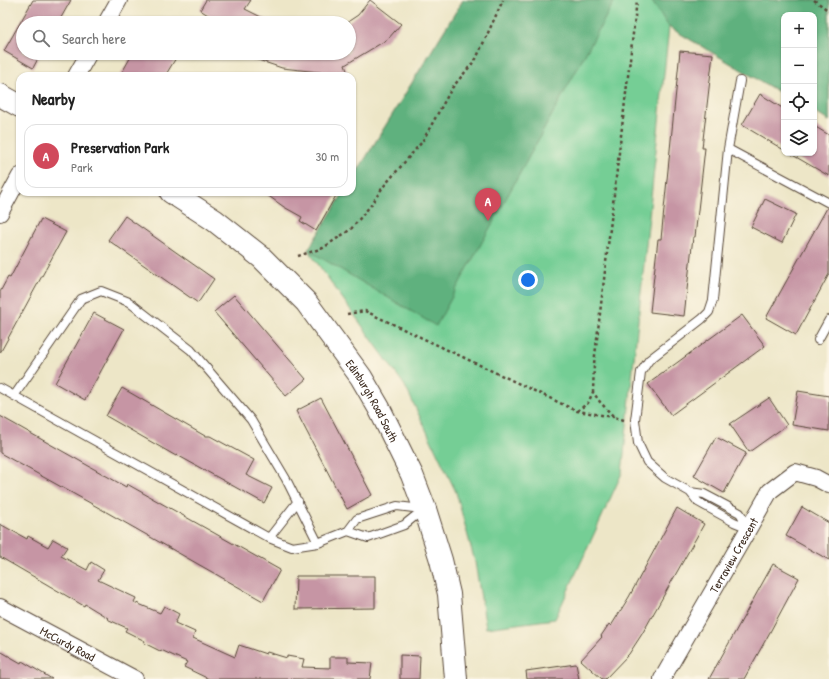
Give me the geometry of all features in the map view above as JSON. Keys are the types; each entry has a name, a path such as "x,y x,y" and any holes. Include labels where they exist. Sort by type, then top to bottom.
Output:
{"main road":[{"path":"0,95 16,104"},
{"name":"Edinburgh Road South","path":"177,196 214,220 261,257 306,302 361,377 379,408 412,476 425,509 441,560 449,594 456,679"}],"street":[{"path":"110,16 119,0"},
{"path":"78,72 85,60"},
{"path":"0,213 16,183"},
{"name":"Terraview Crescent","path":"662,679 750,528 770,490 795,472 816,478 829,485"},
{"name":"McCurdy Road","path":"0,607 135,679"}],"lane":[{"path":"740,81 728,149 713,300 709,312 649,360 641,372 636,420 638,442 647,462 665,478 690,492 704,494 740,513 750,528"},
{"path":"728,149 829,202"},
{"path":"14,396 81,299 101,291 129,302 191,350 251,420 298,501 318,543"},
{"path":"818,340 829,320"},
{"path":"0,388 269,538 292,548 318,543 348,531 357,519 397,506 425,509"},
{"path":"269,538 298,501"},
{"path":"348,531 368,538 404,525 425,509"}],"path":[{"path":"298,256 323,248 351,229 371,205 383,187 422,142 452,88 476,59 503,0"},
{"path":"577,411 588,403 593,392 594,364 637,0"},
{"path":"814,0 829,11"},
{"path":"347,314 365,311 577,411 624,420 636,420"},
{"path":"593,392 614,417"}],"green space":[{"path":"463,0 829,0 829,121 817,114 817,12 781,12 781,93 669,27 622,473 555,619 486,628 475,562 456,492 405,386 308,250 342,196 356,196 356,174"},
{"path":"463,0 615,0 436,326 308,250 342,196 356,196 356,174"},
{"path":"651,0 829,0 829,121 817,114 817,12 781,12 781,93 669,27"}],"building":[{"path":"33,0 71,0 62,16 24,16"},
{"path":"206,0 251,0 245,9 259,16 210,16 200,10"},
{"path":"370,0 401,24 388,39 356,58 356,16"},
{"path":"16,30 16,58 4,51"},
{"path":"680,51 713,54 702,148 705,148 684,316 650,312 658,239 661,239"},
{"path":"19,60 37,60 33,68"},
{"path":"129,60 175,60 167,72 122,72"},
{"path":"258,60 353,60 345,65 348,72 319,72 282,68"},
{"path":"760,94 781,107 781,148 742,125"},
{"path":"817,128 829,135 829,176 794,156 817,156"},
{"path":"269,196 336,196 316,231 300,221 302,217"},
{"path":"765,199 796,214 782,243 751,227"},
{"path":"827,208 829,208 829,274 796,335 766,318"},
{"path":"125,216 214,279 198,303 108,240"},
{"path":"41,219 66,232 0,353 0,292 8,277 10,278"},
{"path":"234,295 306,379 286,396 214,312"},
{"path":"94,313 124,329 85,400 55,383"},
{"path":"742,315 765,346 671,415 648,384"},
{"path":"122,388 205,436 210,436 254,460 246,475 272,488 264,503 177,455 176,456 106,416"},
{"path":"798,391 829,396 829,431 792,425"},
{"path":"321,398 372,495 347,509 296,411"},
{"path":"769,398 787,425 749,452 730,424"},
{"path":"0,416 126,487 127,484 280,570 263,601 0,453"},
{"path":"716,437 746,453 724,493 694,476"},
{"path":"802,507 829,523 829,560 786,536"},
{"path":"677,508 704,524 642,634 629,654 605,679 602,679 581,660 602,637 601,636 609,624 611,626 629,597"},
{"path":"0,524 27,539 28,536 48,547 53,539 67,547 61,556 87,570 91,562 104,570 98,580 136,598 134,602 160,613 164,606 179,614 175,623 195,632 193,638 235,657 239,645 266,654 267,652 287,658 287,656 304,659 302,667 330,668 330,657 348,657 348,662 372,663 370,679 209,679 184,667 187,662 144,643 145,641 125,631 127,628 107,619 108,618 85,604 84,606 0,557"},
{"path":"773,564 799,578 744,679 709,679"},
{"path":"296,576 375,576 375,608 295,609"},
{"path":"0,651 21,663 22,661 52,679 0,679"},
{"path":"400,655 420,656 419,679 400,679"},
{"path":"576,664 579,679 527,679 526,671"}],"place":[{"name":"Preservation Park","path":"488,221"}]}
